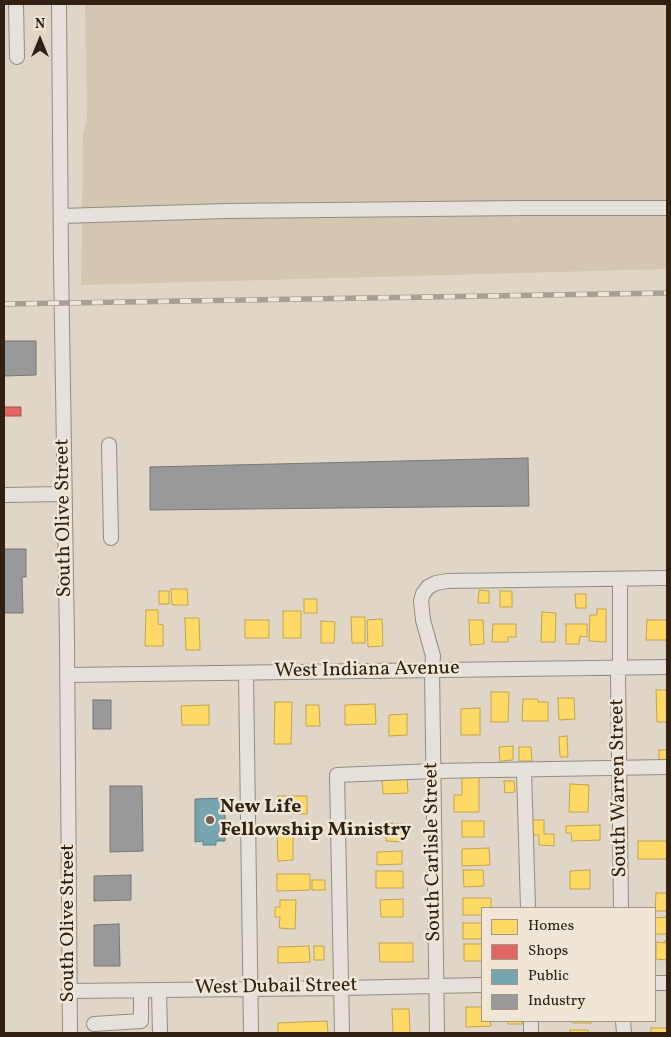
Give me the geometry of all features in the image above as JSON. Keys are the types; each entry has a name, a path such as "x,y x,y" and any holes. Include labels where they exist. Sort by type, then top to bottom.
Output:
{"street":[{"path":"16,4 16,57"},
{"name":"South Olive Street","path":"59,4 70,1033"},
{"path":"60,216 226,211 667,208"},
{"path":"109,445 111,538"},
{"path":"4,495 64,494"},
{"name":"South Carlisle Street","path":"437,1033 433,656 423,620 423,594 428,587 447,581 667,578"},
{"name":"South Warren Street","path":"620,579 618,676 621,907"},
{"name":"West Indiana Avenue","path":"67,675 667,667"},
{"path":"246,673 251,1033"},
{"path":"342,1033 337,775 434,771 667,767"},
{"path":"524,770 528,907"},
{"name":"West Dubail Street","path":"69,991 481,985"},
{"path":"94,1024 141,1021 141,990"},
{"path":"160,990 160,1033"}],"shaded area":[{"path":"85,4 667,4 667,269 81,285 83,134 87,119"}],"building: Homes":[{"path":"171,589 187,589 188,605 172,605"},
{"path":"479,590 489,591 489,603 478,603"},
{"path":"159,591 169,591 169,604 159,604"},
{"path":"500,591 512,591 512,607 500,607"},
{"path":"575,594 586,594 586,608 576,608"},
{"path":"304,599 317,599 317,613 304,613"},
{"path":"597,609 606,609 606,642 589,641 590,615 597,615"},
{"path":"146,610 158,610 158,624 163,625 163,646 145,646"},
{"path":"283,611 301,611 301,638 283,638"},
{"path":"542,612 556,613 555,642 541,642"},
{"path":"351,617 365,617 365,643 352,643"},
{"path":"185,618 199,618 200,650 186,650"},
{"path":"382,619 383,646 368,647 367,620"},
{"path":"245,620 269,620 269,638 245,638"},
{"path":"469,620 483,620 484,644 470,645"},
{"path":"647,620 667,620 667,640 646,640"},
{"path":"321,621 335,622 334,643 321,643"},
{"path":"493,624 516,624 516,637 508,637 508,642 492,642"},
{"path":"566,624 587,624 587,637 580,636 579,644 566,644"},
{"path":"656,690 667,690 667,722 657,722"},
{"path":"491,692 509,692 508,722 491,722"},
{"path":"558,698 574,698 575,719 559,720"},
{"path":"523,699 538,699 538,702 548,702 548,721 522,721"},
{"path":"275,702 292,702 291,744 274,744"},
{"path":"375,704 376,724 345,725 345,705"},
{"path":"209,705 209,725 182,725 181,706"},
{"path":"306,705 319,705 320,726 306,726"},
{"path":"480,708 480,735 461,735 461,709"},
{"path":"407,714 407,735 389,736 389,715"},
{"path":"567,736 568,757 560,757 559,737"},
{"path":"513,746 513,760 500,761 499,747"},
{"path":"519,747 531,747 532,761 519,761"},
{"path":"659,750 667,750 667,760 659,760"},
{"path":"462,775 479,775 479,812 454,812 454,795 462,795"},
{"path":"407,777 408,793 383,794 382,778"},
{"path":"504,781 514,781 515,792 505,793"},
{"path":"570,784 589,785 588,812 569,812"},
{"path":"278,796 307,796 307,814 277,813"},
{"path":"531,820 544,820 544,834 554,834 554,846 539,845 539,835 531,835"},
{"path":"462,821 484,821 484,837 462,837"},
{"path":"386,823 404,824 403,842 386,841"},
{"path":"600,825 600,840 572,841 571,833 566,833 566,826"},
{"path":"277,831 293,831 293,860 278,861"},
{"path":"638,841 667,841 667,859 638,859"},
{"path":"489,848 490,865 462,866 462,849"},
{"path":"402,851 402,864 377,865 377,852"},
{"path":"463,870 483,870 484,886 464,887"},
{"path":"590,870 590,889 570,889 570,871"},
{"path":"376,871 403,871 403,888 376,888"},
{"path":"277,874 310,874 310,890 277,891"},
{"path":"312,880 325,880 325,890 312,890"},
{"path":"656,893 667,893 667,911 656,911"},
{"path":"463,898 491,898 491,907 481,907 481,915 463,915"},
{"path":"403,899 403,917 381,917 380,900"},
{"path":"280,900 296,900 295,929 279,928 280,917 275,917 275,907 280,907"},
{"path":"667,917 667,934 656,934 656,918"},
{"path":"463,923 481,923 481,939 463,939"},
{"path":"667,941 667,960 656,959 656,942 665,943"},
{"path":"379,943 413,943 413,962 380,962"},
{"path":"464,944 481,944 481,961 464,961"},
{"path":"309,946 310,962 278,963 278,947"},
{"path":"314,946 324,946 324,960 314,960"},
{"path":"466,1007 481,1007 481,1022 490,1022 491,1026 466,1027"},
{"path":"392,1009 409,1009 410,1033 393,1033"},
{"path":"327,1021 328,1033 278,1033 278,1023"},
{"path":"508,1022 522,1022 522,1024 508,1024"},
{"path":"573,1022 592,1022 592,1023"},
{"path":"651,1028 667,1028 667,1033 651,1033"},
{"path":"570,1030 588,1030 588,1033 570,1033"}],"building: Shops":[{"path":"4,407 21,407 21,416 4,416"}],"building: Public":[{"name":"New Life Fellowship Ministry","path":"225,798 225,841 216,841 216,845 203,845 203,841 195,842 195,799"}],"building: Industry":[{"path":"4,341 36,341 36,375 4,376"},
{"path":"528,458 529,506 150,510 150,467"},
{"path":"4,549 26,549 26,577 22,577 23,613 4,613"},
{"path":"93,700 111,700 111,729 93,729"},
{"path":"110,786 142,786 143,851 110,852"},
{"path":"131,875 131,900 94,901 94,876"},
{"path":"119,924 120,966 94,966 94,925"}],"railway":[{"path":"4,304 667,293"}],"place":[{"name":"New Life Fellowship Ministry","path":"210,820"}]}
